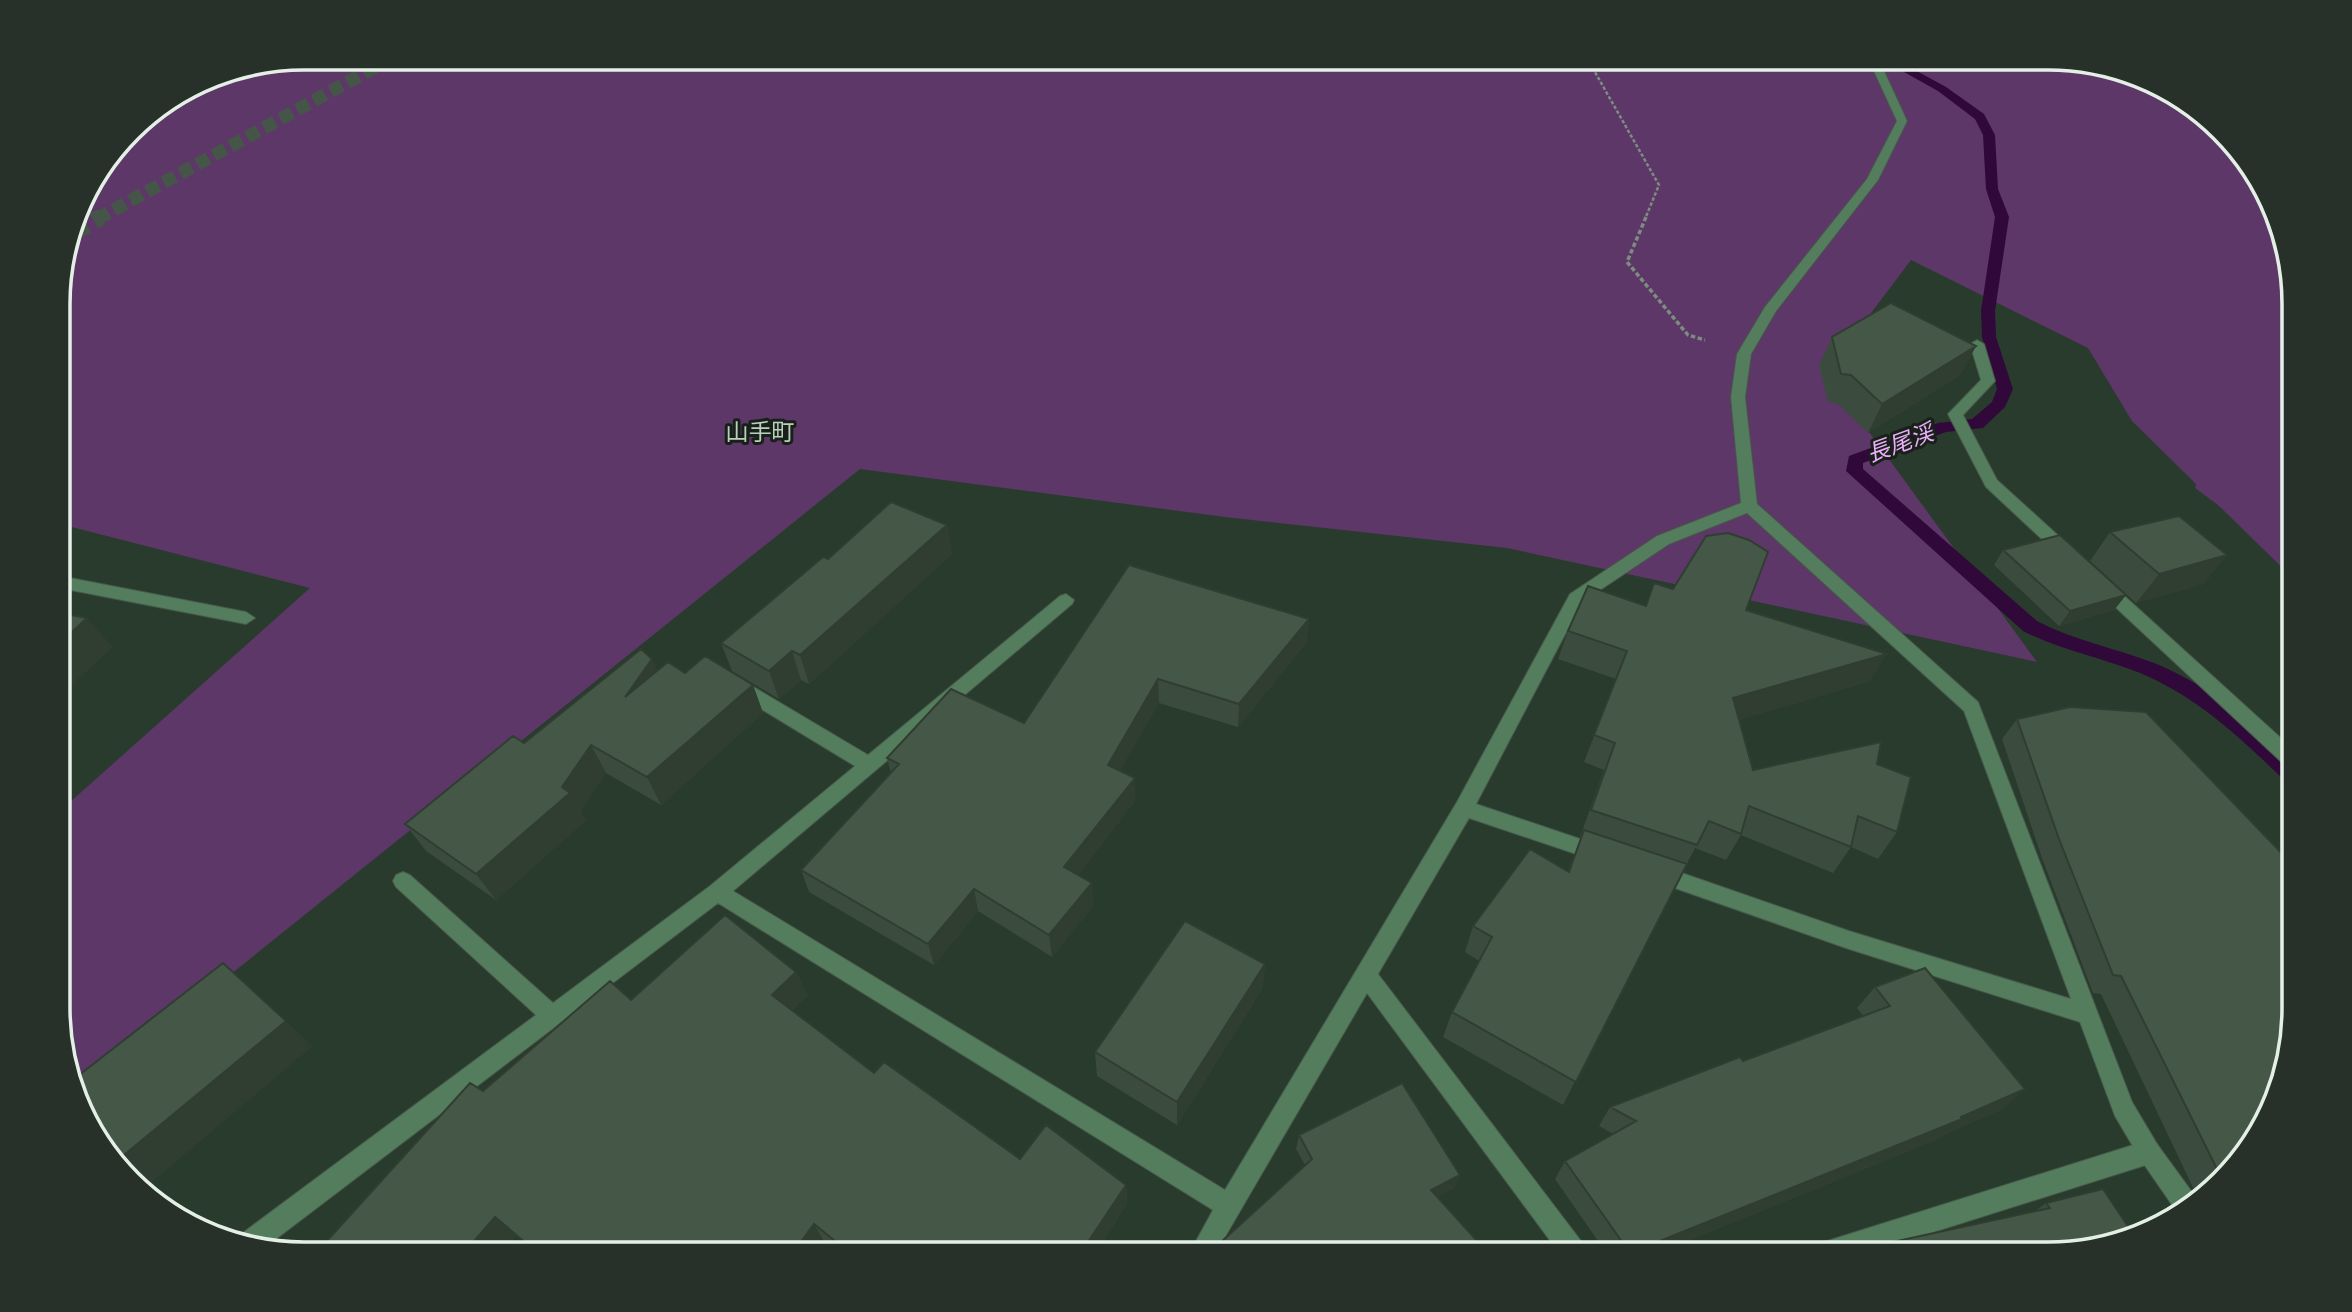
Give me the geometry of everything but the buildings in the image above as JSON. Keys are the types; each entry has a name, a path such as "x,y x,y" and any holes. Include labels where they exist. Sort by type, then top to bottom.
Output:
{"street":[{"path":"1879,70 1902,121 1872,180 1770,310 1744,354 1738,397 1749,506 1972,707 2123,1108 2149,1152 2182,1199"},
{"path":"1977,344 1988,381 1955,414 1991,483 2281,750"},
{"path":"1208,1241 1464,808 1576,598 1663,540 1749,506"},
{"path":"70,584 246,618"},
{"path":"258,1237 717,892 1066,600"},
{"path":"718,674 868,764"},
{"path":"1464,808 1849,940 2087,1014"},
{"path":"403,881 552,1016"},
{"path":"717,892 1228,1205"},
{"path":"1365,974 1565,1241"},
{"path":"1865,1241 2149,1152"}],"path":[{"path":"1594,70 1659,186 1627,262 1688,335 1744,354"}],"shaded area":[{"path":"274,72 2078,72 2108,78 2165,101 2190,118 2213,139 2234,162 2251,187 2264,215 2277,259 2281,289 2281,566 2218,505 2195,488 2196,484 2132,421 2088,348 1911,260 1826,373 2037,662 1507,548 1225,517 860,469 89,1088 84,1084 78,1068 70,1008 70,802 310,588 70,527 70,304 75,259 88,215 110,174 128,150 150,128 187,101 215,88 229,82"}],"waterway":[{"name":"長尾渓","path":"1907,70 1942,89 1980,117 1989,135 1992,189 2002,217 1988,311 1989,337 2005,389 1999,404 1977,424 1944,427 1855,460 1854,471 2030,626 2047,635 2135,663 2182,685 2233,720 2281,764"}],"tunnel":[{"path":"97,219 370,70"},
{"path":"83,227 101,217"}],"district":[{"name":"山手町","path":"760,432"}]}
